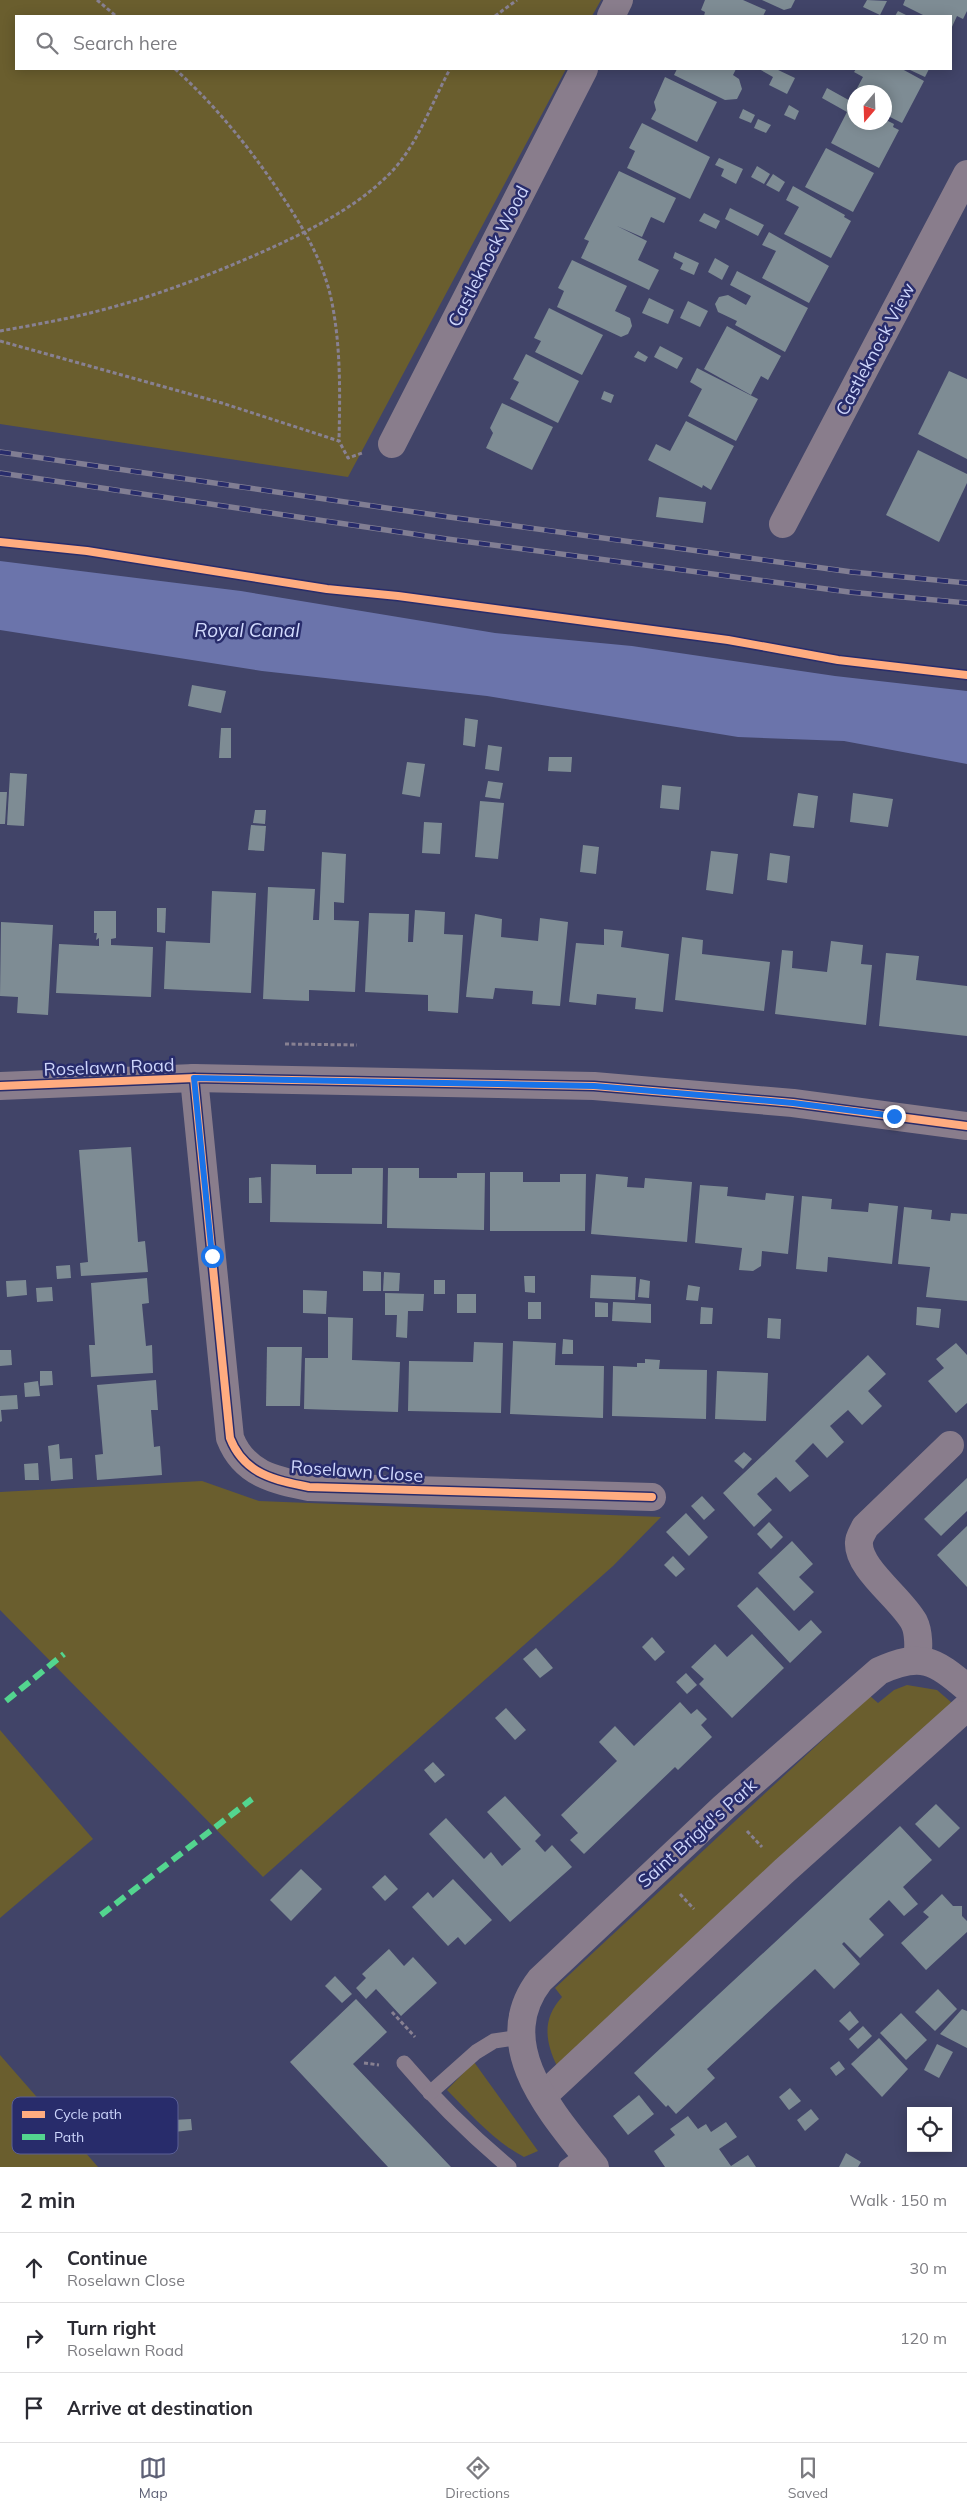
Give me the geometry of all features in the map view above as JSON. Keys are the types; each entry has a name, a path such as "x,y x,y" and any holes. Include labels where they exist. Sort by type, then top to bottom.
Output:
{"street":[{"path":"612,15 619,0"},
{"name":"Castleknock Wood","path":"392,444 583,70"},
{"name":"Castleknock View","path":"783,524 967,174"},
{"name":"Roselawn Road","path":"0,1086 194,1078 594,1086 793,1103 967,1126"},
{"name":"Roselawn Close","path":"194,1078 230,1438 235,1450 244,1463 263,1474 284,1482 316,1487 652,1497"},
{"path":"917,1660 918,1650 915,1623 899,1601 870,1570 860,1551 859,1540 865,1527 950,1445"},
{"name":"Saint Brigid's Park","path":"582,2162 524,2058 520,2037 525,2006 530,1994 540,1980 724,1807 879,1671 903,1662 917,1660 931,1662 944,1668 967,1688"},
{"path":"544,2096 784,1871 967,1707"}],"lane":[{"path":"430,2093 476,2052 494,2041 520,2037"},
{"path":"404,2063 430,2093 474,2137 509,2167"}],"path":[{"path":"97,0 115,15"},
{"path":"496,15 518,0"},
{"path":"176,70 207,98 242,138 306,232 318,256 330,296 338,336 339,441 348,458 392,444"},
{"path":"0,331 87,314 156,292 237,264 306,232 356,202 395,167 413,142 449,70"},
{"path":"0,341 222,403 339,441"},
{"path":"724,1807 784,1871"},
{"path":"656,1870 717,1933"},
{"path":"392,2012 416,2039"}],"shaded area":[{"path":"0,0 601,0 593,15 15,15 15,70 565,70 348,477 0,424"},
{"path":"202,1481 259,1501 661,1517 613,1566 263,1877 0,1610 0,1492"},
{"path":"907,1685 937,1690 952,1703 557,2066 548,2039 548,2022 562,1997 555,1988 870,1696 878,1703 894,1690"},
{"path":"0,1730 93,1839 0,1918"},
{"path":"0,2055 37,2097 12,2097 12,2154 87,2154 98,2167 0,2167"},
{"path":"474,2062 538,2151 524,2157 513,2151 483,2126 447,2090"}],"water":[{"name":"Royal Canal","path":"0,561 241,591 495,633 632,646 835,676 967,691 967,764 844,741 738,737 487,696 262,671 0,630"}],"building":[{"path":"705,0 743,0 766,10 764,15 704,15 705,12 701,10"},
{"path":"762,0 795,0 791,8 784,10"},
{"path":"867,0 887,1 880,15 863,7"},
{"path":"905,0 967,0 967,11 963,19 957,16 952,27 952,15 923,15 903,5"},
{"path":"898,11 906,15 896,15"},
{"path":"676,70 736,70 733,75 739,79 742,89 737,99 725,100 674,75"},
{"path":"761,70 778,70 795,78 787,94 769,85 773,77"},
{"path":"855,70 904,70 924,81 902,123 892,118 892,85 859,85 863,77 854,72"},
{"path":"910,70 928,70 925,77"},
{"path":"665,77 717,102 697,142 651,119 656,110 654,102"},
{"path":"827,88 847,99 847,112 822,98"},
{"path":"789,105 799,111 795,120 784,115"},
{"path":"743,109 755,115 751,123 739,118"},
{"path":"847,112 847,130 892,130 892,123 894,124 893,127 899,130 879,168 831,143"},
{"path":"758,119 771,125 766,133 754,128"},
{"path":"642,123 710,157 690,199 627,168 635,151 629,148"},
{"path":"826,148 874,173 853,212 805,187"},
{"path":"719,158 743,169 736,184 721,176 724,169 715,165"},
{"path":"757,166 770,174 764,184 751,177"},
{"path":"619,171 676,198 664,223 651,217 642,237 617,226 647,241 638,260 659,270 649,290 581,258 589,241 584,239"},
{"path":"773,174 785,182 779,192 766,185"},
{"path":"793,186 845,215 844,217 851,221 831,258 784,234 799,207 786,200"},
{"path":"730,208 764,225 758,236 725,219"},
{"path":"704,213 720,221 716,229 699,221"},
{"path":"769,232 829,266 809,303 762,278 776,251 762,245"},
{"path":"675,252 699,263 694,275 680,269 683,263 673,258"},
{"path":"715,258 729,266 722,280 708,272"},
{"path":"572,260 627,286 615,311 630,318 632,326 628,334 621,337 557,307 564,291 558,288"},
{"path":"737,271 808,308 785,352 735,325 737,321 718,312 715,304 719,297 728,295 746,305 751,296 730,285"},
{"path":"649,298 674,310 668,324 642,313"},
{"path":"688,301 708,311 700,327 680,318"},
{"path":"549,308 603,335 582,375 535,352 541,341 534,338"},
{"path":"727,326 781,356 768,380 761,376 751,395 704,369"},
{"path":"660,346 683,358 677,369 654,357"},
{"path":"638,351 648,357 645,362 634,357"},
{"path":"526,354 579,381 558,423 510,399 519,382 513,379"},
{"path":"697,368 758,399 736,441 688,416 702,389 690,382"},
{"path":"949,371 967,379 967,459 918,434"},
{"path":"604,391 614,395 611,403 601,399"},
{"path":"502,403 553,427 532,470 486,448 493,433 490,428"},
{"path":"686,421 734,446 711,490 703,485 702,488 648,460 656,444 670,451"},
{"path":"918,450 967,474 967,483 939,542 886,515"},
{"path":"659,497 706,502 703,523 656,517"},
{"path":"192,685 226,691 221,713 188,706"},
{"path":"465,718 478,720 475,747 463,745"},
{"path":"221,728 231,728 231,758 219,758"},
{"path":"488,745 502,747 499,771 485,769"},
{"path":"549,757 572,757 571,772 548,771"},
{"path":"407,762 425,764 420,797 402,794"},
{"path":"10,773 27,774 24,826 7,825"},
{"path":"488,781 503,783 500,799 485,797"},
{"path":"662,785 681,787 679,810 660,808"},
{"path":"0,792 7,792 5,824 0,824"},
{"path":"798,793 818,796 814,828 793,826"},
{"path":"853,793 893,799 888,827 850,822"},
{"path":"480,801 504,803 498,859 475,857"},
{"path":"255,810 266,810 265,824 253,823"},
{"path":"424,822 442,823 440,854 422,853"},
{"path":"251,825 266,826 264,851 248,850"},
{"path":"583,845 599,847 596,874 580,872"},
{"path":"711,851 738,854 733,894 706,890"},
{"path":"322,852 346,854 344,903 334,902 334,920 359,921 355,992 309,990 309,1001 263,999 268,887 315,889 313,920 319,920"},
{"path":"770,853 790,856 787,883 767,880"},
{"path":"212,891 256,893 251,993 164,989 166,941 210,943"},
{"path":"157,908 166,908 165,933 157,932"},
{"path":"415,910 445,912 444,934 463,935 458,1013 428,1011 428,995 365,992 369,913 409,914 408,942 413,942"},
{"path":"94,911 116,911 116,938 111,939 111,945 153,947 151,997 56,993 59,944 99,946 99,938 96,940 97,933 94,933"},
{"path":"475,914 502,919 501,937 538,941 540,918 568,922 560,1006 532,1004 533,991 495,988 493,999 466,997"},
{"path":"1,922 53,925 48,1015 17,1013 18,997 0,996"},
{"path":"604,929 623,931 621,947 669,954 663,1012 635,1009 636,998 597,994 596,1005 569,1002 576,943 604,945"},
{"path":"682,937 703,940 702,954 770,962 764,1011 675,1000"},
{"path":"831,941 863,945 861,964 872,965 866,1025 775,1014 782,950 793,951 792,968 827,972"},
{"path":"886,953 919,956 916,980 967,986 967,1036 879,1026"},
{"path":"131,1147 138,1242 145,1241 148,1272 81,1276 80,1263 88,1262 79,1150"},
{"path":"271,1164 316,1165 316,1174 352,1174 352,1168 383,1168 382,1224 270,1222"},
{"path":"388,1168 419,1168 419,1178 457,1178 457,1173 485,1173 484,1230 387,1228"},
{"path":"490,1172 523,1172 523,1182 560,1182 560,1174 586,1174 585,1231 490,1231"},
{"path":"596,1174 628,1177 627,1187 644,1188 645,1178 692,1182 687,1242 591,1234"},
{"path":"261,1177 262,1203 249,1203 249,1178"},
{"path":"700,1185 728,1187 727,1196 765,1200 766,1193 794,1196 788,1254 762,1251 761,1266 753,1271 739,1270 742,1248 695,1243"},
{"path":"802,1196 832,1199 831,1209 868,1212 869,1203 898,1206 892,1264 828,1257 827,1272 796,1269"},
{"path":"904,1207 932,1210 931,1219 950,1221 951,1213 967,1214 967,1301 926,1297 930,1267 898,1264"},
{"path":"70,1265 71,1278 57,1279 56,1266"},
{"path":"363,1271 381,1272 381,1291 363,1291"},
{"path":"384,1272 400,1273 399,1291 383,1291"},
{"path":"591,1275 636,1277 635,1300 590,1298"},
{"path":"524,1276 535,1276 535,1293 525,1292"},
{"path":"147,1278 149,1303 142,1304 146,1346 152,1345 153,1373 91,1377 89,1345 95,1345 91,1283"},
{"path":"640,1279 650,1281 649,1298 638,1297"},
{"path":"26,1280 27,1295 7,1297 6,1281"},
{"path":"434,1280 445,1280 445,1294 434,1294"},
{"path":"688,1285 700,1287 698,1301 686,1300"},
{"path":"52,1287 53,1301 37,1302 36,1288"},
{"path":"303,1290 327,1291 326,1314 303,1313"},
{"path":"385,1293 424,1294 423,1311 408,1311 407,1338 396,1337 397,1315 385,1315"},
{"path":"457,1294 476,1294 476,1313 457,1313"},
{"path":"528,1302 541,1302 541,1319 528,1319"},
{"path":"595,1302 608,1303 608,1317 595,1317"},
{"path":"613,1302 651,1304 651,1323 612,1321"},
{"path":"701,1307 713,1308 712,1324 700,1324"},
{"path":"917,1307 941,1309 939,1328 916,1325"},
{"path":"328,1317 353,1318 352,1360 400,1362 398,1412 304,1409 305,1358 328,1358"},
{"path":"768,1318 781,1319 780,1339 767,1338"},
{"path":"563,1339 573,1340 573,1354 562,1354"},
{"path":"513,1341 556,1343 555,1365 604,1366 603,1418 510,1414"},
{"path":"474,1342 503,1343 501,1413 408,1411 409,1361 473,1362"},
{"path":"956,1343 967,1355 967,1403 956,1413 928,1381 944,1368 936,1359"},
{"path":"267,1347 302,1347 300,1406 266,1406"},
{"path":"0,1350 11,1350 12,1365 0,1366"},
{"path":"868,1355 886,1374 868,1391 882,1406 862,1425 848,1410 830,1426 844,1442 827,1458 813,1443 795,1461 809,1476 790,1492 776,1477 757,1494 772,1510 754,1527 723,1493"},
{"path":"645,1359 660,1360 659,1369 707,1370 706,1419 612,1416 613,1366 637,1367 637,1363 645,1363"},
{"path":"40,1371 52,1371 53,1385 40,1386"},
{"path":"717,1371 768,1373 766,1421 715,1419"},
{"path":"156,1380 158,1410 151,1410 154,1447 160,1446 162,1475 97,1480 95,1455 103,1454 97,1385"},
{"path":"38,1381 40,1396 25,1397 24,1383"},
{"path":"17,1395 18,1409 1,1410 2,1421 0,1422 0,1396"},
{"path":"59,1444 60,1459 72,1458 73,1479 51,1481 48,1446"},
{"path":"744,1452 752,1459 743,1469 734,1461"},
{"path":"38,1463 39,1480 25,1480 24,1464"},
{"path":"967,1478 967,1511 941,1536 924,1519"},
{"path":"702,1496 715,1510 704,1520 691,1506"},
{"path":"686,1513 708,1537 689,1556 666,1532"},
{"path":"769,1522 783,1537 771,1549 757,1534"},
{"path":"967,1526 967,1587 937,1555"},
{"path":"792,1541 813,1564 799,1577 814,1592 794,1611 758,1573"},
{"path":"673,1556 685,1569 676,1577 664,1565"},
{"path":"757,1587 799,1631 811,1620 822,1632 790,1663 737,1606"},
{"path":"752,1634 784,1668 732,1718 699,1684 704,1679 691,1667 715,1644 727,1657"},
{"path":"652,1637 665,1652 655,1661 642,1647"},
{"path":"536,1648 553,1668 540,1678 523,1659"},
{"path":"686,1673 697,1685 687,1694 676,1682"},
{"path":"680,1702 691,1714 697,1709 707,1719 701,1725 712,1737 678,1770 675,1767 584,1854 570,1840 578,1833 561,1815 617,1761 599,1742 615,1726 634,1746"},
{"path":"506,1708 526,1730 515,1740 495,1718"},
{"path":"433,1762 445,1775 435,1783 424,1770"},
{"path":"505,1796 541,1835 535,1841 545,1852 552,1845 572,1867 510,1922 429,1834 446,1818 484,1859 491,1852 502,1866 521,1849 487,1812"},
{"path":"936,1804 960,1828 939,1848 915,1824"},
{"path":"900,1826 932,1860 903,1887 918,1904 904,1916 889,1900 869,1919 884,1935 860,1958 844,1942 842,1944 860,1964 834,1989 815,1969 707,2069 715,2078 676,2114 668,2105 666,2107 634,2073"},
{"path":"301,1869 322,1889 291,1921 270,1900"},
{"path":"385,1875 398,1889 385,1901 372,1887"},
{"path":"453,1879 492,1920 465,1945 458,1937 448,1946 412,1907 428,1892 433,1898"},
{"path":"942,1894 953,1906 962,1906 962,1916 967,1921 967,1932 926,1970 901,1943 929,1917 923,1912"},
{"path":"389,1949 404,1966 413,1957 437,1983 401,2016 376,1989 366,1999 356,1988 366,1978 362,1974"},
{"path":"335,1976 352,1994 342,2003 325,1986"},
{"path":"938,1989 957,2009 935,2031 915,2012"},
{"path":"356,1999 387,2032 353,2064 451,2167 388,2167 290,2062"},
{"path":"962,2009 967,2011 967,2048 940,2034"},
{"path":"850,2011 859,2022 849,2031 839,2021"},
{"path":"901,2013 927,2040 906,2060 880,2033"},
{"path":"863,2026 872,2036 858,2049 849,2039"},
{"path":"879,2038 908,2069 882,2097 851,2064"},
{"path":"937,2044 953,2052 939,2078 924,2070"},
{"path":"839,2061 845,2069 836,2076 830,2068"},
{"path":"790,2088 801,2101 789,2110 779,2097"},
{"path":"639,2095 654,2114 628,2135 613,2116"},
{"path":"811,2109 819,2119 805,2131 797,2120"},
{"path":"688,2116 698,2129 706,2124 711,2132 726,2122 737,2137 719,2149 731,2166 748,2155 756,2167 665,2167 654,2151 675,2135 670,2129"},
{"path":"191,2119 192,2130 178,2132 178,2120"},
{"path":"846,2153 861,2162 858,2167 839,2167"}],"railway":[{"path":"0,452 449,517 852,572 967,583"},
{"path":"0,473 447,539 849,592 967,603"}],"marked path":[{"path":"6,1701 64,1654"},
{"path":"101,1915 252,1799"}],"cycle path":[{"path":"0,542 87,551 327,589 398,596 728,640 838,660 967,675"},
{"path":"194,1078 230,1438 243,1460 272,1478 309,1487 652,1497"},
{"path":"0,1086 194,1078 594,1086 793,1103 967,1126"}],"route":[{"path":"212,1256 194,1078 594,1086 793,1103 894,1116"}]}
